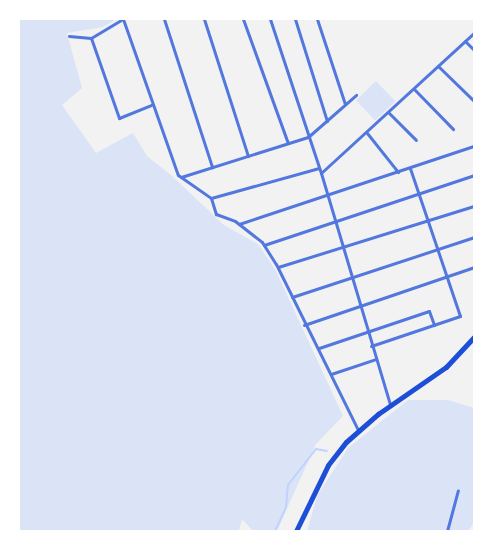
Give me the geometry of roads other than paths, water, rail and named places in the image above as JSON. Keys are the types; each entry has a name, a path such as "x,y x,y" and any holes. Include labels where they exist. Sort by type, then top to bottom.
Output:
{"main road":[{"path":"296,531 328,464 358,430 390,405 446,367 474,337"}],"street":[{"path":"69,36 91,38 123,19 152,105 181,177 211,198 216,214 239,224 264,245 278,267 304,325 319,348 358,430"},
{"path":"164,19 212,167"},
{"path":"204,19 248,156"},
{"path":"243,19 288,144"},
{"path":"270,19 321,173 350,276 390,405"},
{"path":"295,19 327,121"},
{"path":"317,19 345,104"},
{"path":"321,173 389,113 474,33"},
{"path":"91,38 119,118 152,105"},
{"path":"466,41 474,50"},
{"path":"438,66 474,101"},
{"path":"414,89 454,129"},
{"path":"181,177 308,137 356,95"},
{"path":"389,113 416,140"},
{"path":"367,133 398,172"},
{"path":"239,224 474,146"},
{"path":"211,198 319,168"},
{"path":"371,346 460,316 410,168"},
{"path":"264,245 474,175"},
{"path":"278,267 474,206"},
{"path":"292,296 474,237"},
{"path":"304,325 474,267"},
{"path":"319,348 429,311 434,325"},
{"path":"331,374 376,359"},
{"path":"447,531 458,490"}],"waterway":[{"path":"275,531 286,507 288,485 316,449 327,451"}]}
